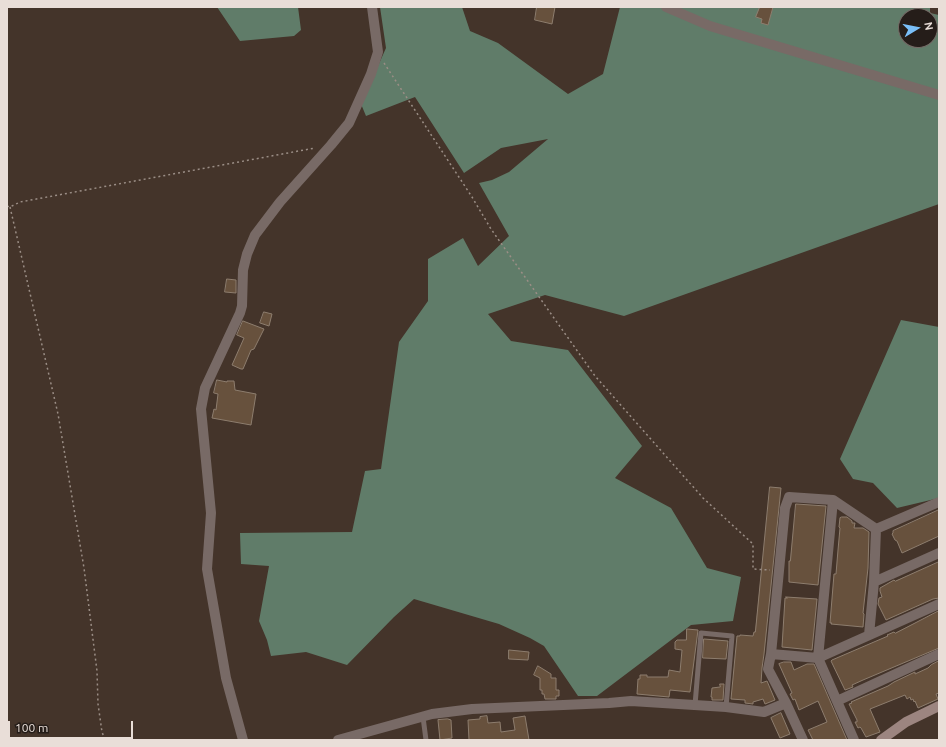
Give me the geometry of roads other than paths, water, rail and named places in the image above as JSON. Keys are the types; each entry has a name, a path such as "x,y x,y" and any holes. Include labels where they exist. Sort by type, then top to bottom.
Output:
{"main road":[{"path":"881,740 906,722 939,706"}],"street":[{"path":"243,740 226,678 206,569 211,513 201,409 203,397 240,313 242,306 243,270 247,254 256,235 280,202 349,123 371,74 378,52 372,7"},
{"path":"666,7 710,26 939,95"},
{"path":"803,740 768,669 771,654 785,508 789,497 833,500 876,530"},
{"path":"833,500 818,658 854,740"},
{"path":"876,530 939,502"},
{"path":"868,635 874,582 876,530"},
{"path":"874,582 939,553"},
{"path":"771,654 818,658 939,604"},
{"path":"837,701 939,654"},
{"path":"338,740 352,738 423,717 472,709 609,704 631,701 726,707 764,712 786,703"}],"lane":[{"path":"695,705 701,633 732,636 726,707"},
{"path":"423,717 426,740"}]}
